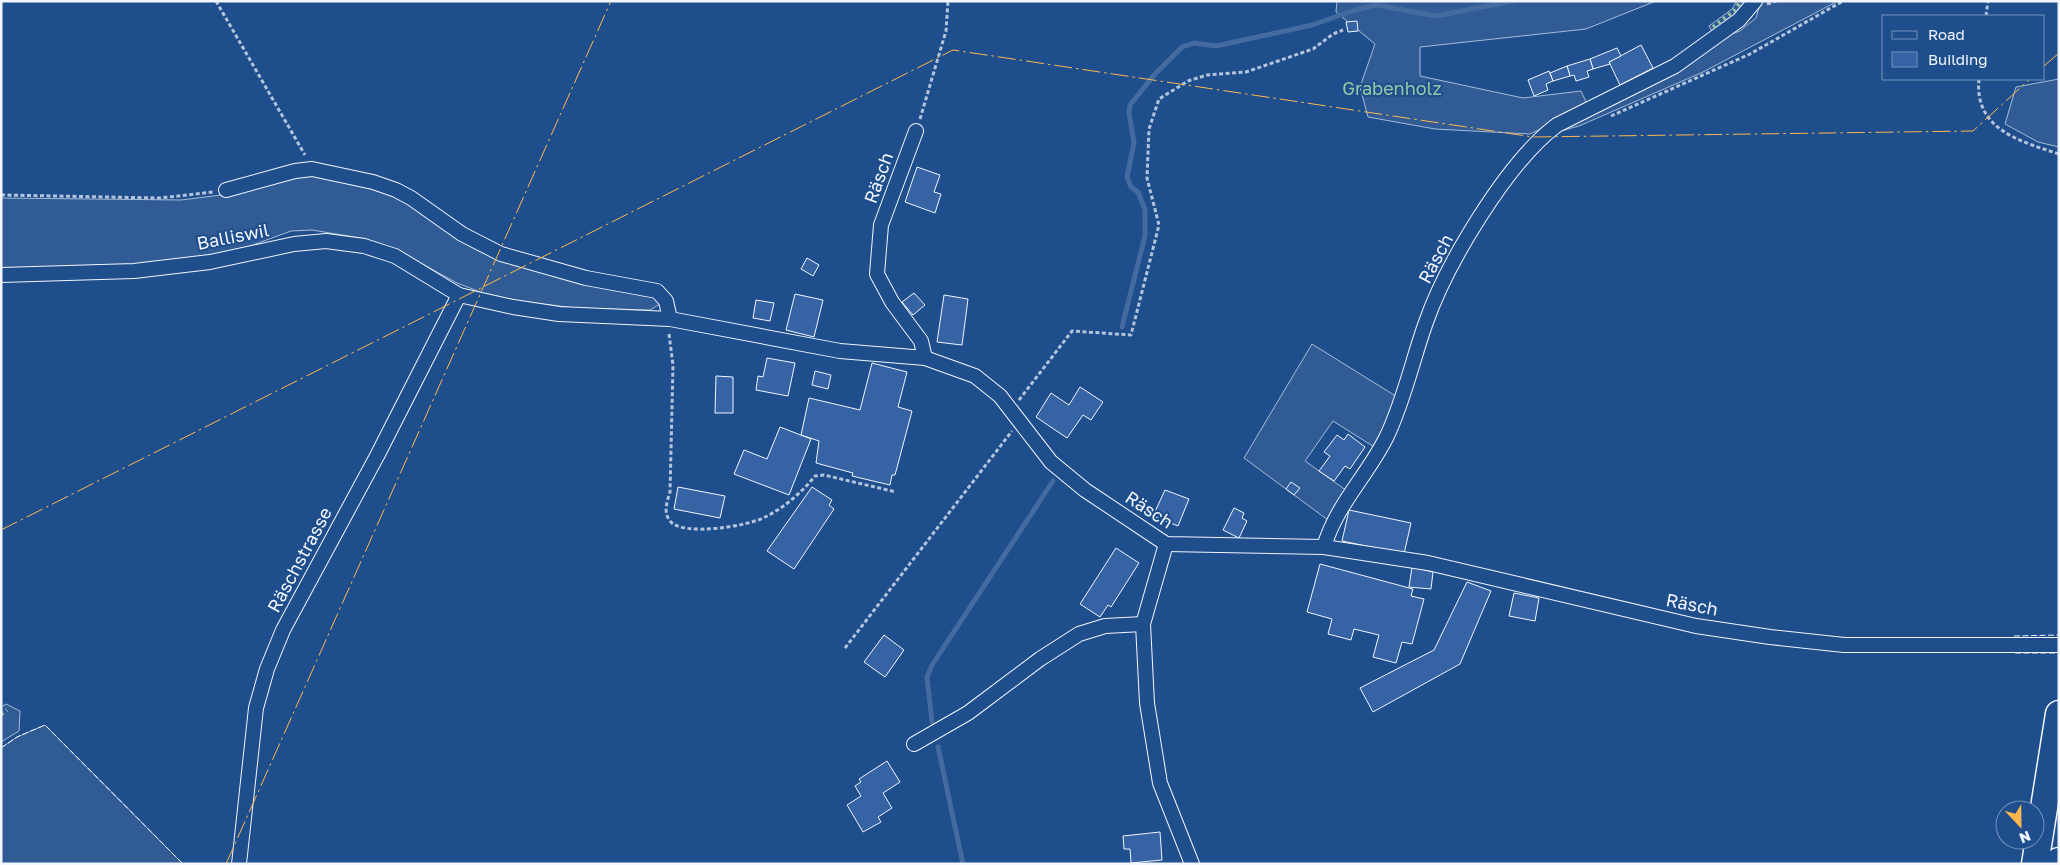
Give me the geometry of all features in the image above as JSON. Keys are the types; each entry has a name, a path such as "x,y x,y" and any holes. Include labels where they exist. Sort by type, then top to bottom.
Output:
{"highway":[{"path":"2035,864 2059,714"}],"street":[{"name":"Räsch","path":"1324,547 1342,505 1386,437 1405,391 1425,324 1447,274 1465,242 1502,186 1540,138 1557,125 1675,66 1739,20 1755,1"},
{"name":"Räsch","path":"916,131 881,225 877,274 892,302 921,341 925,358"},
{"path":"226,190 295,171 312,169 373,182 396,190 430,210 462,234 501,254 586,278 657,291 666,301 667,319"},
{"name":"Balliswil","path":"1,275 134,271 210,262 294,244 326,241 364,246 394,256 459,295 513,307 559,314 667,319"},
{"name":"Räschstrasse","path":"239,864 256,708 267,668 283,630 377,456 459,295"},
{"name":"Räsch","path":"667,319 840,351 925,358 975,376 1000,396 1051,462 1085,490 1166,544 1324,547 1428,563 1696,626 1770,637 1844,645 2059,645"},
{"path":"1166,544 1144,624 1148,703 1160,783 1192,864"},
{"path":"914,744 968,713 1040,659 1079,634 1105,626 1144,624"}],"path":[{"path":"216,1 262,78 312,169"},
{"path":"916,131 946,31 948,1"},
{"path":"1607,118 1750,54 1843,1"},
{"path":"1986,15 1988,1"},
{"path":"845,648 1015,415 1072,331 1132,335 1160,225 1147,178 1149,129 1160,99 1188,81 1207,75 1246,72 1313,50 1333,34 1343,30"},
{"path":"1979,80 1978,97 1981,108 1992,124 2012,136 2059,154"},
{"path":"1,195 160,198 226,190"},
{"path":"667,319 673,365 670,492 665,509 670,521 678,528 702,529 749,524 766,517 804,490 815,476 824,475 896,492"}],"shaded area":[{"name":"Grabenholz","path":"1337,1 1656,1 1586,29 1420,47 1420,76 1523,98 1581,91 1588,106 1530,134 1435,129 1368,117 1360,87 1375,44 1336,12"},
{"path":"1737,1 1746,1 1736,15 1713,33 1709,26 1732,9"},
{"path":"1761,1 1838,1 1703,72 1579,126 1557,132 1726,36 1740,31 1756,18"},
{"path":"2059,79 2059,147 2038,142 2005,124 2016,87"},
{"path":"308,174 387,190 472,245 649,293 660,304 650,310 575,308 519,301 483,293 457,283 395,249 367,239 312,230 291,231 242,249 203,258 131,266 1,270 1,198 181,200 229,194"},
{"path":"1312,344 1402,400 1379,450 1333,421 1305,461 1350,493 1332,523 1244,458"},
{"path":"6,704 20,711 19,731 1,742 1,707"},
{"path":"45,725 183,864 1,864 1,748 17,737"}],"building":[{"path":"1357,21 1358,31 1348,32 1346,22"},
{"path":"1641,45 1653,68 1620,85 1609,62"},
{"path":"1617,48 1621,56 1609,62 1610,64 1593,69 1590,59"},
{"path":"1590,59 1593,69 1587,71 1589,77 1576,81 1574,75 1570,76 1567,66"},
{"path":"1567,66 1570,76 1553,81 1550,73"},
{"path":"1549,71 1553,81 1546,84 1548,90 1534,96 1528,80"},
{"path":"917,167 940,175 934,192 941,194 935,213 905,202"},
{"path":"807,258 819,265 813,276 801,269"},
{"path":"914,293 925,305 913,315 902,302"},
{"path":"795,294 823,300 814,337 786,330"},
{"path":"944,295 968,299 962,345 937,342"},
{"path":"756,300 774,303 770,321 753,318"},
{"path":"767,358 795,363 788,396 756,390 758,376 763,377"},
{"path":"872,363 907,372 898,407 912,411 895,475 892,475 890,485 852,476 853,473 816,463 819,441 801,435 809,398 860,410"},
{"path":"815,371 831,375 828,389 812,385"},
{"path":"716,376 733,377 733,413 715,413"},
{"path":"1080,387 1103,402 1091,420 1083,415 1067,438 1036,417 1051,393 1069,405"},
{"path":"780,427 811,439 789,495 734,474 744,450 767,459"},
{"path":"1348,434 1365,447 1350,469 1345,466 1334,481 1319,471 1330,456 1324,452 1337,435 1344,440"},
{"path":"1291,482 1300,488 1294,495 1286,489"},
{"path":"678,487 725,496 720,518 674,509"},
{"path":"812,487 832,500 829,505 834,509 794,569 767,551"},
{"path":"1165,490 1189,499 1178,526 1153,516"},
{"path":"1234,508 1244,513 1242,518 1247,521 1239,538 1223,530"},
{"path":"1349,510 1411,523 1404,554 1342,541"},
{"path":"1116,548 1139,563 1111,607 1108,605 1100,617 1080,604"},
{"path":"1320,564 1413,589 1411,596 1424,599 1412,644 1402,642 1396,663 1373,657 1379,635 1354,629 1351,640 1328,634 1332,619 1307,612"},
{"path":"1412,567 1433,572 1431,589 1409,587"},
{"path":"1467,582 1491,591 1460,664 1373,712 1360,688 1434,650"},
{"path":"1514,593 1539,598 1535,621 1509,616"},
{"path":"884,635 904,650 885,677 864,662"},
{"path":"887,761 900,782 883,793 892,808 878,817 881,822 863,832 847,805 861,796 855,786 861,782 859,779"},
{"path":"1160,832 1162,860 1131,863 1130,849 1124,849 1123,836"}],"waterway":[{"path":"1122,327 1145,236 1145,210 1138,192 1131,187 1127,177 1134,143 1129,113 1130,105 1154,75 1182,47 1194,43 1216,46 1312,25 1355,10 1377,5 1436,16 1513,1"},
{"path":"932,722 927,677 932,665 1053,481"},
{"path":"938,747 963,864"}],"hedge":[{"path":"1713,27 1734,11 1741,1"},
{"path":"1,714 7,710"}],"fence":[{"path":"2014,636 2059,635"},
{"path":"2015,653 2059,653"},
{"path":"1,748 17,737 45,725 183,864"}],"power":[{"path":"226,864 611,1"},
{"path":"1,530 953,50 1533,137 1973,131 2029,80"},
{"path":"2045,65 2059,53"}]}
